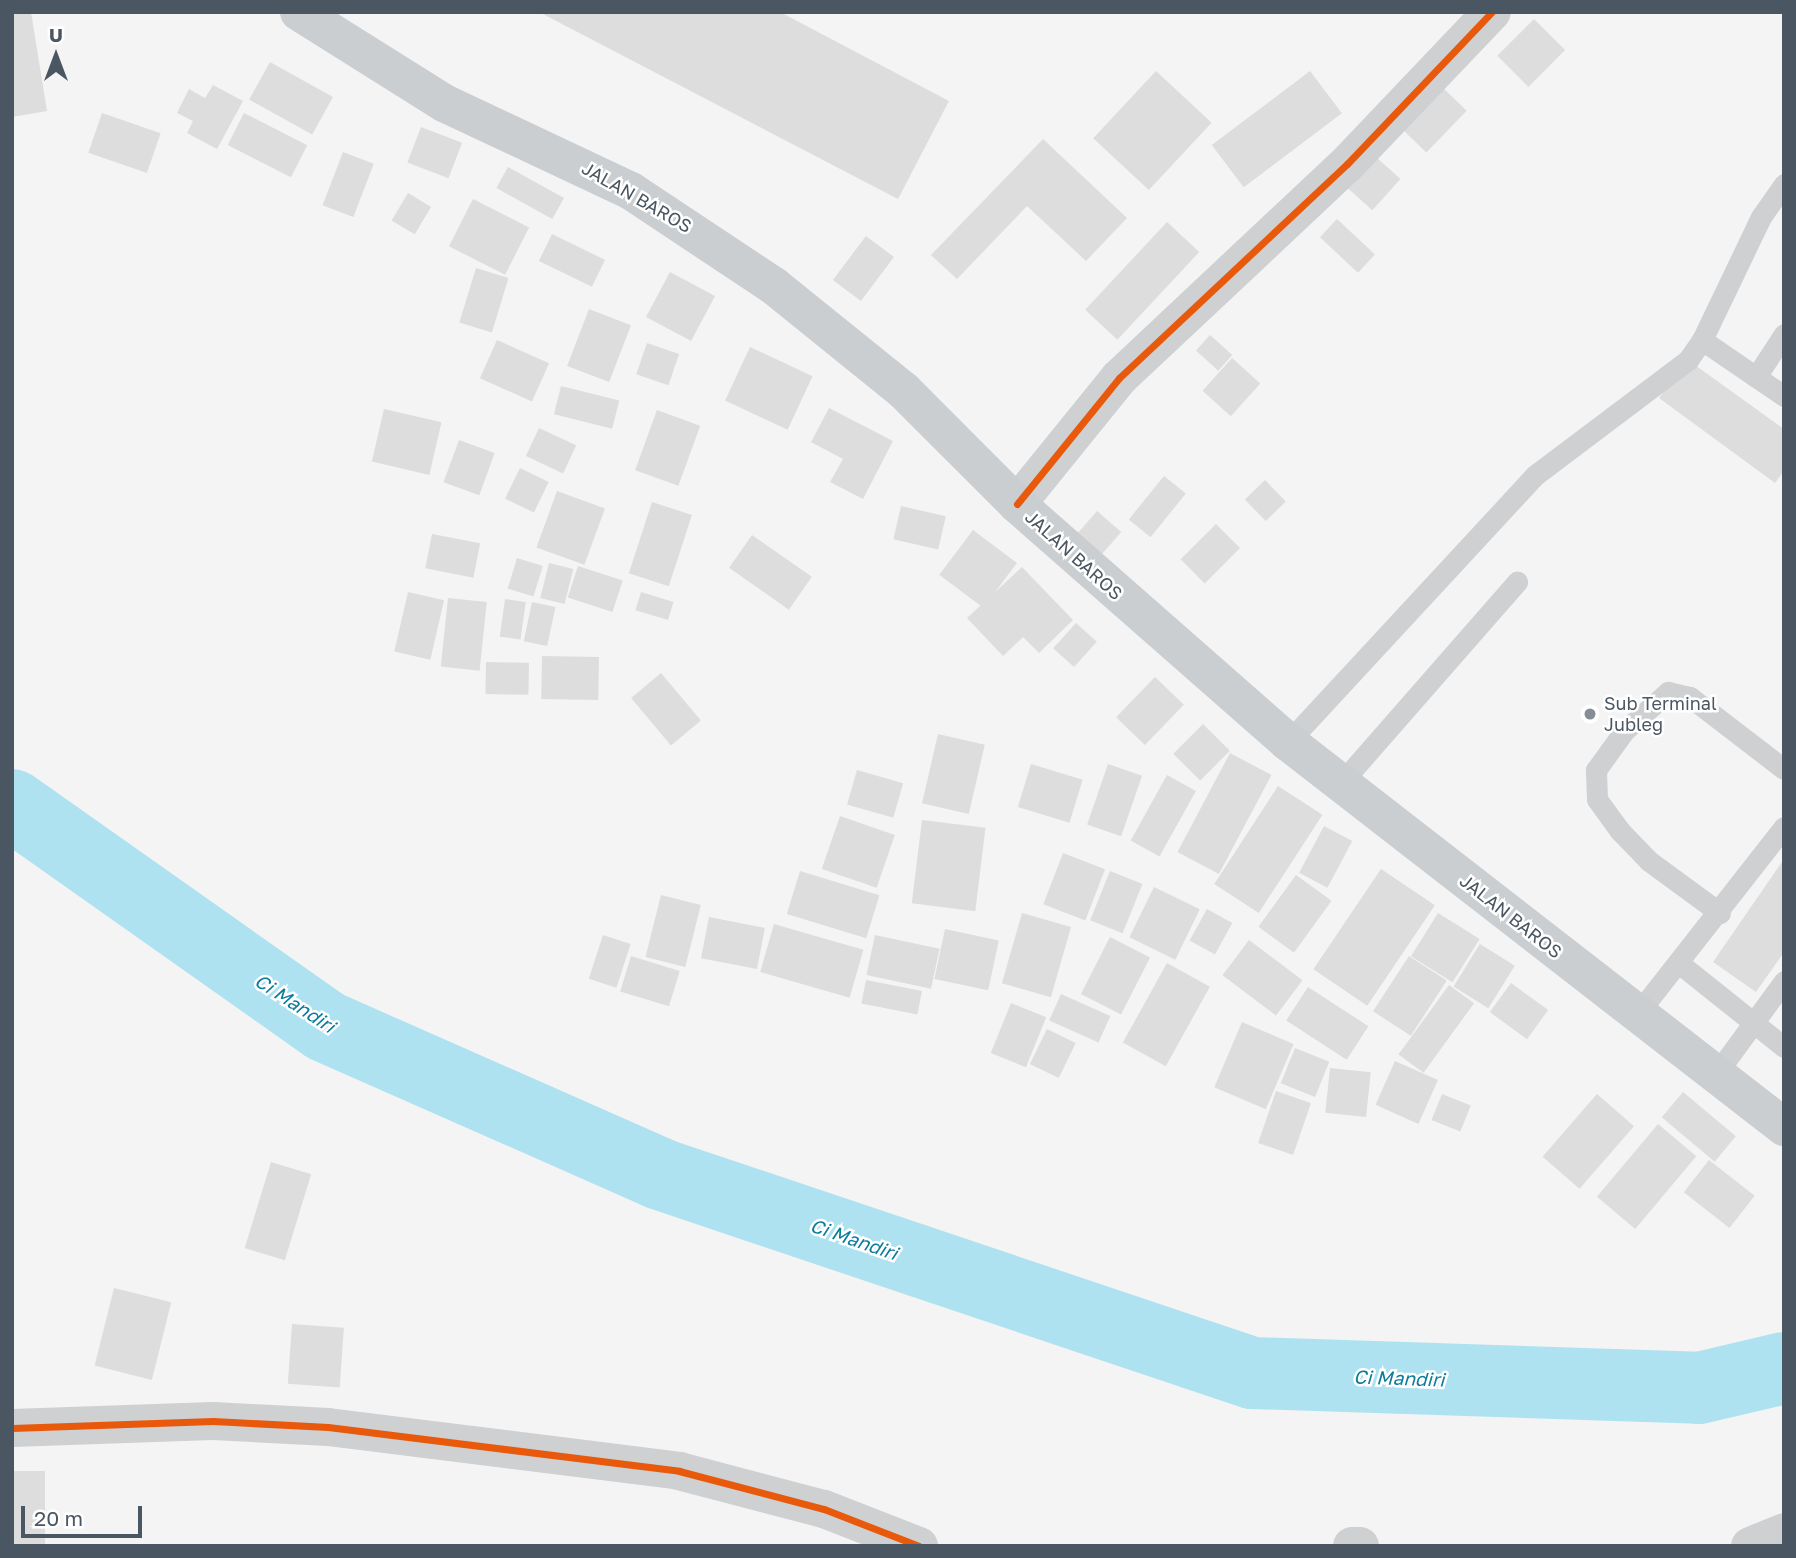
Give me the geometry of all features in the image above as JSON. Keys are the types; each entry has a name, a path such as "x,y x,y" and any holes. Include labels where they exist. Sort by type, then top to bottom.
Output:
{"main road":[{"name":"JALAN BAROS","path":"299,12 444,103 584,165 678,219 774,286 904,391 1017,504 1288,742 1784,1127"}],"street":[{"path":"1017,504 1119,378 1348,164 1492,12"},
{"path":"12,1428 213,1421 328,1427 679,1471 824,1509 919,1546"},
{"path":"1750,1546 1784,1532"},
{"path":"1352,1546 1360,1546"}],"lane":[{"path":"1288,742 1535,476 1585,435 1663,382 1702,340 1761,216 1784,184"},
{"path":"1756,377 1784,334"},
{"path":"1702,340 1784,396"},
{"path":"1340,784 1517,582"},
{"path":"1720,913 1649,861 1620,831 1597,799 1596,770 1624,731 1668,692 1690,697 1784,769"},
{"path":"1638,1013 1680,964 1784,827"},
{"path":"1680,964 1784,1047"},
{"path":"1716,1074 1784,981"}],"building":[{"path":"12,12 31,12 47,111 12,117"},
{"path":"539,12 780,12 949,101 898,199"},
{"path":"1534,19 1565,50 1528,87 1497,56"},
{"path":"270,62 333,97 312,135 249,100"},
{"path":"1156,71 1212,123 1149,190 1093,138"},
{"path":"1310,71 1342,113 1244,187 1212,145"},
{"path":"213,85 243,101 217,149 187,133 193,121 177,113 189,89 205,98"},
{"path":"1440,85 1467,111 1426,152 1400,127"},
{"path":"102,113 161,133 147,173 88,153"},
{"path":"244,113 307,145 291,177 228,145"},
{"path":"421,127 462,143 448,178 407,162"},
{"path":"1043,139 1127,218 1086,261 1027,206 957,279 931,255"},
{"path":"1367,149 1400,179 1372,210 1339,180"},
{"path":"343,152 374,164 353,217 323,205"},
{"path":"508,167 564,198 552,219 496,188"},
{"path":"408,193 431,207 415,234 392,220"},
{"path":"473,199 529,228 505,275 449,246"},
{"path":"1337,219 1375,254 1358,273 1320,237"},
{"path":"1167,222 1199,252 1117,340 1085,310"},
{"path":"552,234 605,260 592,287 539,261"},
{"path":"866,236 894,257 861,301 833,280"},
{"path":"476,268 509,278 492,332 459,323"},
{"path":"670,272 715,296 691,341 646,317"},
{"path":"589,309 631,325 609,382 567,366"},
{"path":"1210,335 1232,355 1218,371 1196,351"},
{"path":"497,340 549,363 532,402 480,378"},
{"path":"647,343 679,354 668,385 636,374"},
{"path":"750,347 813,376 788,430 725,400"},
{"path":"1232,358 1260,383 1231,416 1203,391"},
{"path":"1688,360 1784,429 1784,471 1775,483 1659,398"},
{"path":"561,386 619,401 612,429 554,414"},
{"path":"829,408 893,441 863,499 830,482 843,459 811,442"},
{"path":"384,409 441,422 429,475 372,462"},
{"path":"657,410 700,426 678,486 635,470"},
{"path":"539,428 576,445 563,473 526,456"},
{"path":"459,440 495,453 479,495 444,482"},
{"path":"520,468 549,482 534,513 505,499"},
{"path":"1164,476 1186,494 1151,537 1129,520"},
{"path":"1265,480 1286,502 1266,521 1245,499"},
{"path":"557,491 605,508 584,565 536,547"},
{"path":"652,502 692,515 669,586 629,573"},
{"path":"901,506 946,516 938,549 893,539"},
{"path":"1097,511 1121,532 1102,554 1078,533"},
{"path":"1216,524 1240,548 1205,583 1181,559"},
{"path":"973,530 1017,563 983,608 939,575"},
{"path":"432,534 480,543 473,578 425,568"},
{"path":"752,535 812,577 789,610 729,568"},
{"path":"517,558 543,566 533,596 508,589"},
{"path":"549,563 573,569 565,604 540,598"},
{"path":"578,566 623,581 613,612 568,597"},
{"path":"1022,567 1073,620 1039,653 1023,637 1003,656 967,618"},
{"path":"408,592 444,600 430,660 394,651"},
{"path":"641,592 674,602 668,620 635,610"},
{"path":"448,598 487,602 480,671 441,667"},
{"path":"505,599 526,602 521,640 500,637"},
{"path":"532,602 555,607 547,646 524,641"},
{"path":"1076,623 1097,642 1074,667 1053,648"},
{"path":"542,656 599,657 598,700 541,699"},
{"path":"486,662 529,663 528,695 485,694"},
{"path":"661,673 701,720 671,746 631,698"},
{"path":"1155,677 1184,705 1145,745 1116,717"},
{"path":"1203,724 1230,751 1200,781 1173,754"},
{"path":"938,734 985,745 969,814 922,803"},
{"path":"1230,753 1271,775 1219,874 1177,852"},
{"path":"1031,764 1083,780 1069,823 1018,807"},
{"path":"1108,764 1142,776 1121,836 1087,825"},
{"path":"857,770 903,783 893,818 847,805"},
{"path":"1167,775 1196,791 1160,857 1131,841"},
{"path":"1278,786 1322,815 1259,913 1214,884"},
{"path":"840,816 895,835 877,888 822,869"},
{"path":"922,820 986,828 975,911 912,903"},
{"path":"1324,826 1352,841 1327,888 1299,873"},
{"path":"1063,853 1105,869 1085,920 1043,904"},
{"path":"1784,859 1784,952 1756,992 1713,962"},
{"path":"1381,869 1435,905 1367,1006 1313,969"},
{"path":"800,871 879,895 866,938 787,914"},
{"path":"1110,871 1142,884 1123,933 1090,920"},
{"path":"1296,875 1332,901 1294,953 1258,927"},
{"path":"1154,887 1200,909 1175,960 1129,937"},
{"path":"661,895 701,905 685,967 646,957"},
{"path":"1207,909 1232,923 1215,955 1190,940"},
{"path":"1022,913 1071,927 1051,997 1002,983"},
{"path":"1438,913 1480,939 1453,982 1411,956"},
{"path":"709,917 765,928 757,969 701,958"},
{"path":"774,924 863,950 850,998 760,972"},
{"path":"945,929 999,940 988,990 934,979"},
{"path":"603,935 631,944 616,988 589,979"},
{"path":"875,935 940,949 931,989 866,975"},
{"path":"1110,937 1150,957 1121,1014 1081,994"},
{"path":"1249,940 1303,980 1276,1015 1223,975"},
{"path":"1480,944 1515,966 1488,1008 1454,986"},
{"path":"631,956 680,971 669,1006 620,991"},
{"path":"1409,956 1447,981 1411,1036 1373,1011"},
{"path":"1167,963 1210,987 1166,1066 1123,1043"},
{"path":"866,980 922,991 917,1014 861,1004"},
{"path":"1511,983 1548,1010 1527,1039 1490,1012"},
{"path":"1449,985 1474,1003 1424,1073 1398,1055"},
{"path":"1308,987 1368,1026 1347,1060 1286,1021"},
{"path":"1061,994 1110,1016 1099,1042 1049,1020"},
{"path":"1011,1003 1046,1017 1026,1067 991,1053"},
{"path":"1242,1022 1294,1044 1266,1109 1214,1087"},
{"path":"1047,1029 1076,1043 1059,1078 1030,1064"},
{"path":"1295,1048 1329,1062 1315,1097 1281,1083"},
{"path":"1395,1061 1438,1080 1418,1124 1375,1105"},
{"path":"1330,1068 1371,1072 1366,1117 1325,1113"},
{"path":"1276,1091 1311,1103 1293,1155 1258,1143"},
{"path":"1683,1092 1736,1136 1715,1162 1662,1117"},
{"path":"1442,1094 1471,1106 1460,1132 1432,1120"},
{"path":"1597,1094 1634,1126 1580,1189 1543,1157"},
{"path":"1658,1124 1696,1156 1635,1229 1597,1197"},
{"path":"1709,1160 1755,1196 1729,1228 1684,1192"},
{"path":"271,1162 311,1174 285,1260 245,1248"},
{"path":"114,1288 171,1302 152,1380 95,1366"},
{"path":"292,1324 344,1328 340,1387 288,1384"},
{"path":"12,1471 45,1471 45,1546 12,1546"}],"waterway":[{"name":"Ci Mandiri","path":"12,805 325,1026 660,1174 1252,1373 1699,1388 1784,1368"}],"cycle path":[{"path":"1017,504 1119,378 1347,164 1492,12"},
{"path":"12,1428 213,1421 328,1427 679,1471 824,1509 919,1546"}],"place":[{"name":"Sub Terminal Jubleg","path":"1590,714"}]}
